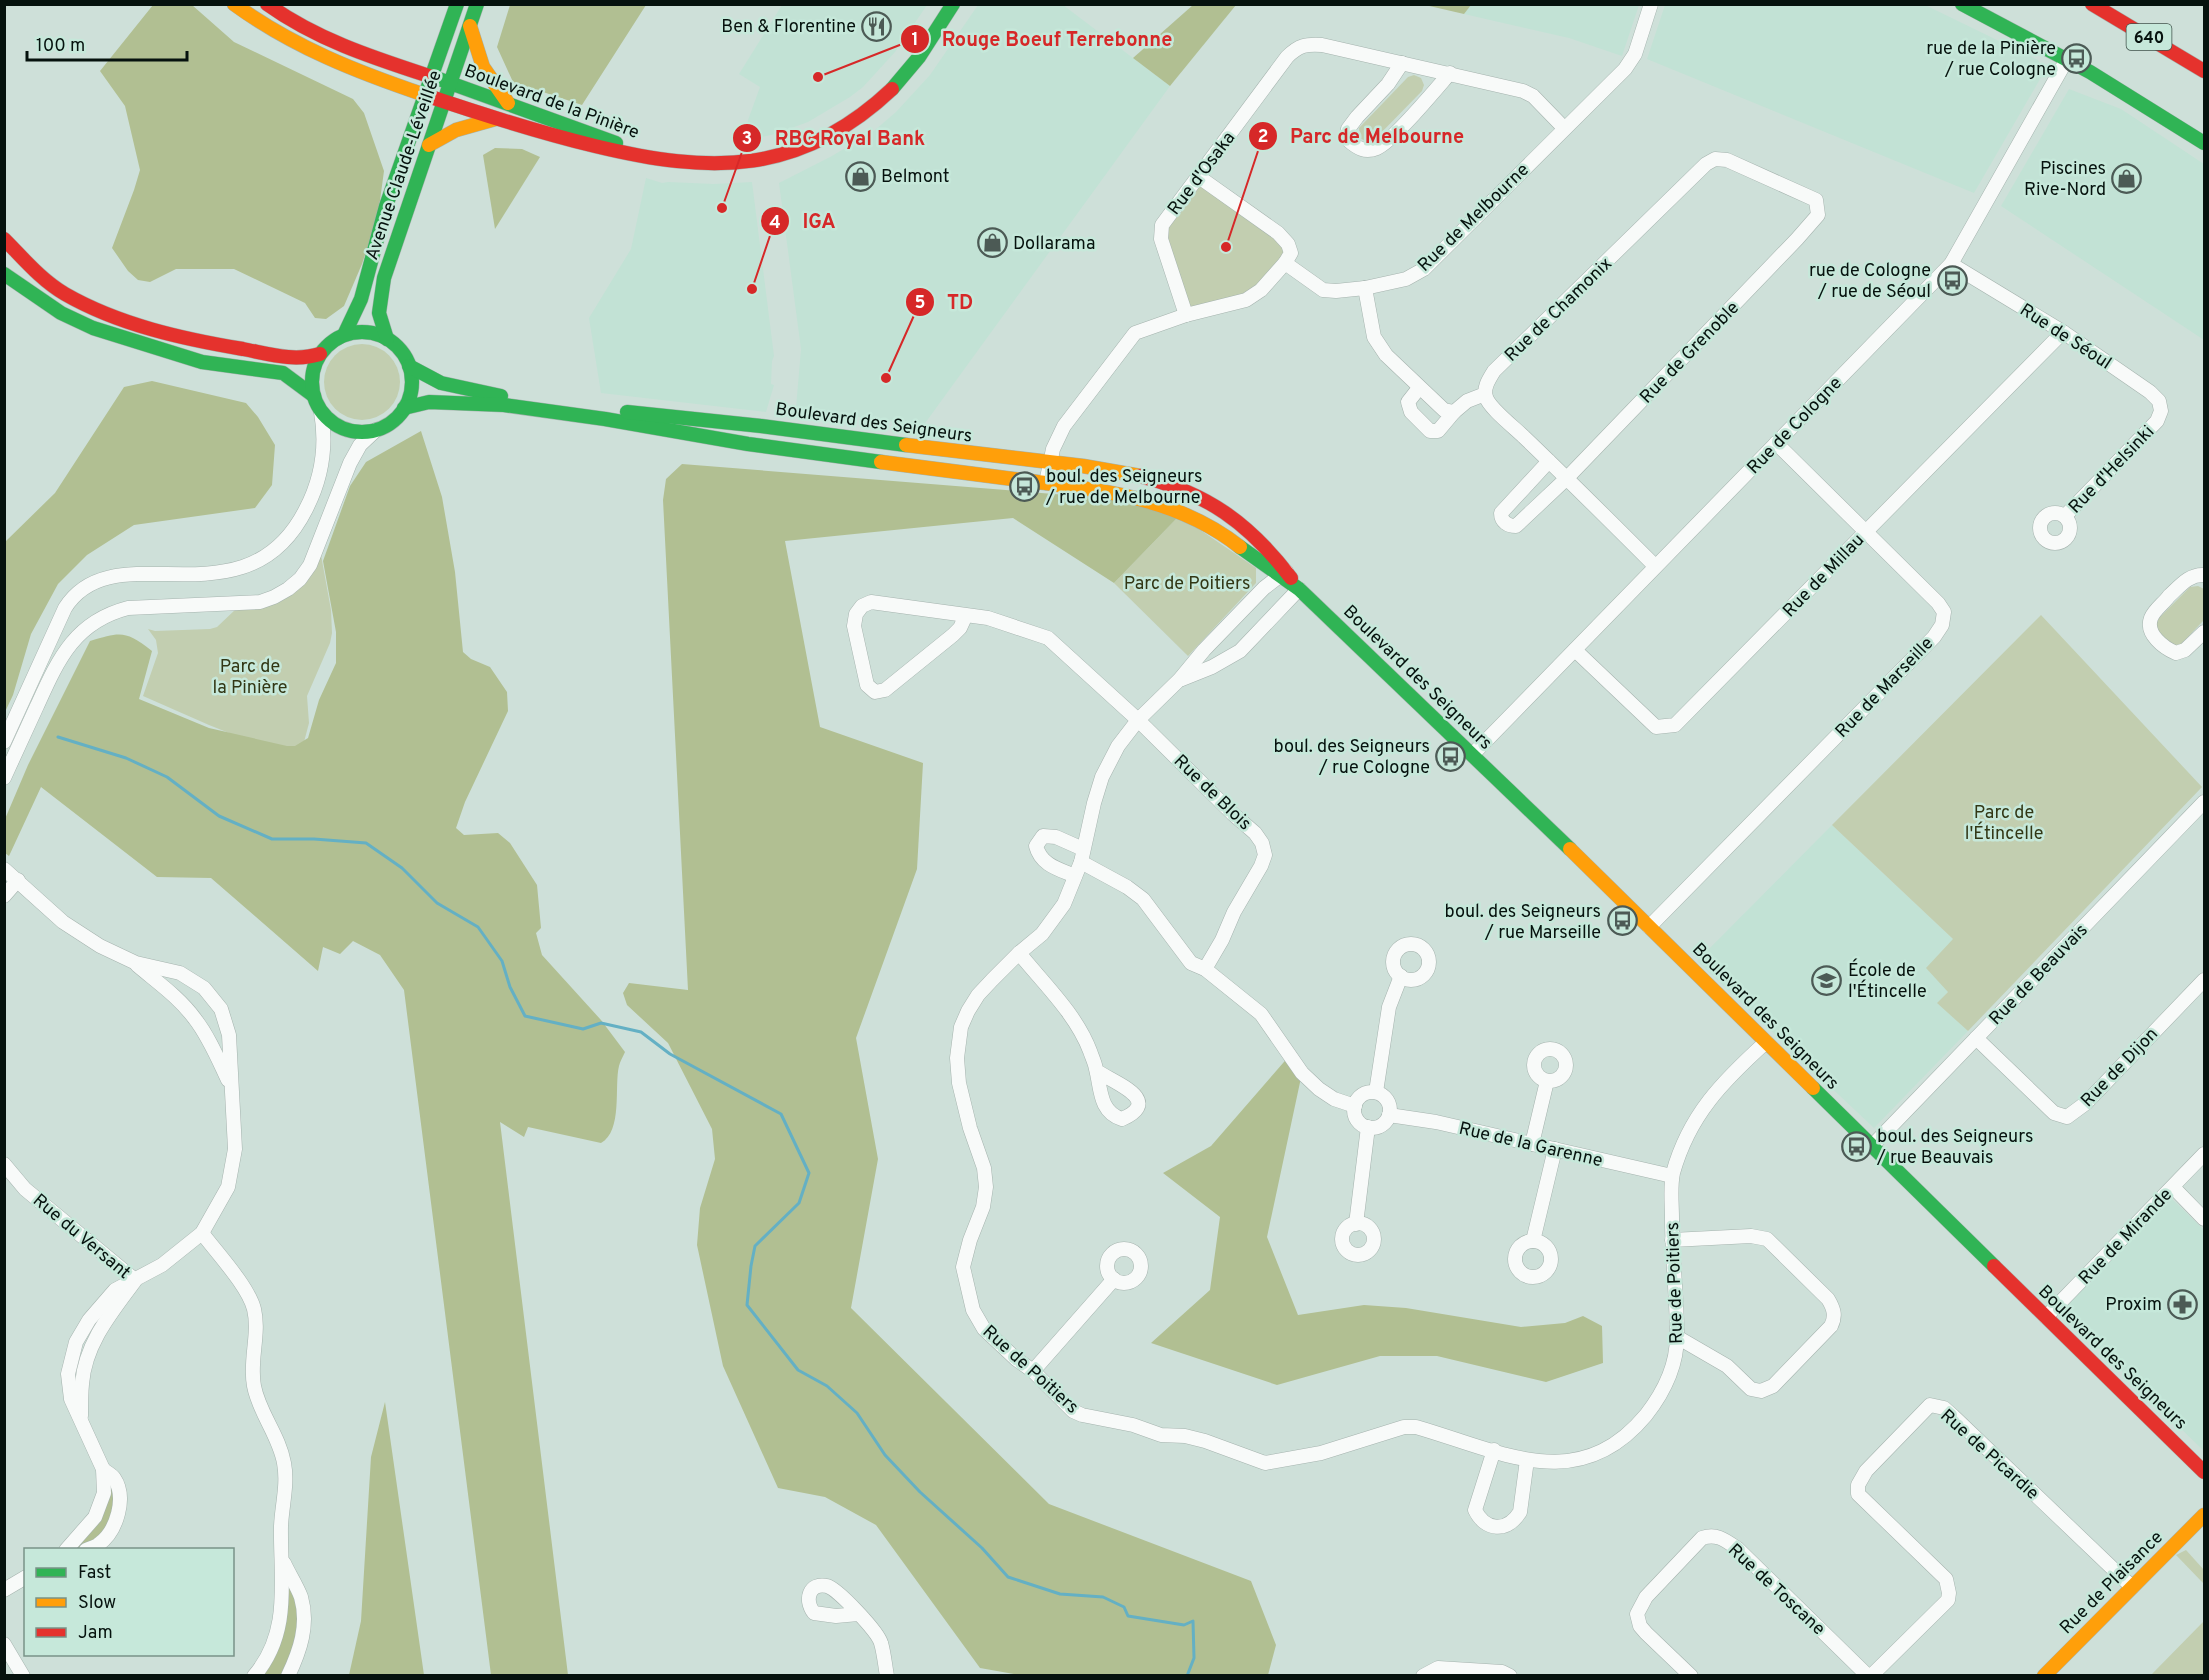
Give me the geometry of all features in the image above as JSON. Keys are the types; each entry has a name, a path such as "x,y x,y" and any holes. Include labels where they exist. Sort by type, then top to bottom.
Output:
{"main road":[{"name":"Boulevard de la Pinière","path":"234,4 269,29 321,58 425,95 590,146 708,165 747,163 786,153 828,136 859,117 896,84 917,59 952,4"},
{"name":"Boulevard de la Pinière","path":"267,4 292,21 323,37 660,159"},
{"name":"Avenue Claude-Léveillée","path":"344,335 354,321 362,302 377,236 457,4"},
{"name":"Avenue Claude-Léveillée","path":"387,339 380,319 381,289 477,4"},
{"path":"1962,4 2067,59 2205,143"},
{"name":"640","path":"2092,4 2205,71"},
{"path":"470,26 483,67 508,103"},
{"path":"429,146 464,127 495,118"},
{"path":"4,239 41,278 66,294 130,322 191,340 298,360 320,354"},
{"path":"4,274 61,313 93,328 202,362 283,373 314,396"},
{"path":"364,332 387,339 403,353 409,366 412,384 404,408 392,421 376,430 364,432 345,429 334,424 321,412 314,396 312,376 320,354 327,346 344,335 364,332"},
{"name":"Boulevard des Seigneurs","path":"409,366 420,375 432,380 513,398 592,409 738,422 1140,476 1194,495 1229,513 1263,541 1283,574"},
{"name":"Boulevard des Seigneurs","path":"404,408 429,402 498,405 605,419 748,444 1130,495 1183,512 1225,535 1283,574 1473,754 2205,1472"},
{"name":"Rue de Plaisance","path":"2044,1676 2205,1515"}],"street":[{"name":"Rue de Melbourne","path":"1285,263 1323,290 1336,291 1365,288 1406,279 1424,269 1630,61 1635,54 1651,4"},
{"name":"Rue d'Osaka","path":"1186,315 1161,239 1162,225 1287,57 1303,44 1322,45 1522,91 1533,96 1564,128"},
{"name":"Rue de Cologne","path":"1473,754 1951,264 2067,59"},
{"path":"1402,63 1388,84 1348,129 1348,140 1356,148 1367,150 1379,147 1397,131 1450,73"},
{"name":"Rue de Chamonix","path":"1485,394 1488,381 1494,371 1706,164 1715,159 1727,160 1812,196 1819,210 1811,225"},
{"path":"1046,483 1053,448 1064,426 1136,333 1186,315 1246,300 1261,290 1291,253 1288,244 1278,233 1199,177"},
{"name":"Rue de Grenoble","path":"1549,461 1501,513 1501,518 1506,523 1516,526 1567,478 1811,225"},
{"name":"Rue de Séoul","path":"1951,264 2063,332 2150,392 2159,401 2161,411 2157,421"},
{"path":"1365,288 1374,337 1386,355 1444,410 1454,412"},
{"name":"Rue de Millau","path":"1575,650 1656,727 1675,725 2063,332"},
{"path":"1419,388 1408,402 1411,412 1430,431 1438,431 1467,401 1485,394 1493,407 1655,566"},
{"path":"4,742 65,608 84,587 96,580 112,576 206,574 236,570 264,558 287,540 301,520 318,478 324,447 321,412"},
{"name":"Rue d'Helsinki","path":"2065,516 2157,421"},
{"path":"4,778 59,660 76,638 89,627 113,613 128,608 260,602 281,594 300,579 314,557 350,463 360,445 376,430"},
{"name":"Rue de Marseille","path":"1649,927 1942,625 1944,612 1938,603 1776,443"},
{"name":"Rue de Poitiers","path":"1283,574 1264,588 1204,650 1180,680 1138,720 1118,746 1102,777 1082,856 1064,904 1042,934 1019,953 978,995 961,1027 957,1058 959,1083 970,1128 984,1168 986,1187 983,1207 970,1240 963,1267 968,1294 977,1319 995,1340 1033,1371 1073,1411 1082,1415 1133,1425 1161,1435 1185,1436 1205,1441 1264,1463 1321,1453 1404,1427 1416,1427 1527,1460 1557,1463 1574,1461 1606,1448 1631,1431 1651,1408 1667,1382 1676,1357 1677,1337 1672,1240 1672,1176 1692,1125 1701,1110 1766,1042"},
{"path":"2205,574 2196,574 2183,582 2151,616 2149,626 2153,636 2167,649 2176,653 2185,650 2205,632"},
{"name":"Rue de Poitiers","path":"1180,680 1212,667 1240,651 1299,589"},
{"name":"Rue de Blois","path":"966,615 960,628 953,635 885,690 875,692 867,684 854,626 856,614 862,606 871,602 966,615 996,621 1048,638 1138,720 1255,833 1264,849 1265,855 1261,866 1205,969"},
{"name":"Rue de Beauvais","path":"1872,1146 2205,802"},
{"path":"1075,876 1046,864 1036,846 1043,837 1056,837 1143,899 1191,963 1205,969 1261,1014 1302,1073 1334,1099 1354,1106"},
{"path":"4,869 63,922 100,946 136,963 180,973 204,988 221,1009 229,1035 235,1149 228,1187 202,1233 162,1265 135,1280 99,1329 90,1350 82,1382 81,1425 103,1469 114,1478 119,1494 115,1524 99,1545 91,1548"},
{"path":"4,896 18,880"},
{"path":"1019,953 1083,1034 1097,1071"},
{"path":"136,963 195,1018 209,1040 231,1087"},
{"path":"1376,1092 1389,1007 1401,976"},
{"name":"Rue de Dijon","path":"1976,1038 2054,1113 2067,1118 2086,1103 2205,980"},
{"path":"1532,1144 1547,1081"},
{"path":"1376,1092 1389,1104 1389,1115 1379,1126 1368,1127 1359,1122 1354,1106 1360,1096 1376,1092"},
{"name":"Rue de la Garenne","path":"1389,1115 1436,1122 1672,1176"},
{"path":"1356,1224 1368,1127"},
{"path":"1533,1241 1555,1149"},
{"name":"Rue de Mirande","path":"2046,1317 2205,1154"},
{"name":"Rue du Versant","path":"4,1164 25,1189 135,1280"},
{"path":"2173,1187 2205,1219"},
{"path":"202,1233 247,1292 254,1308 256,1328 253,1383 256,1399 277,1441 284,1462 285,1484 281,1530 282,1613 274,1643 254,1676"},
{"path":"1672,1240 1751,1236 1767,1239 1828,1299 1833,1306 1834,1320 1831,1326 1773,1386 1761,1391 1751,1389 1727,1366 1677,1337"},
{"path":"1033,1371 1114,1279"},
{"name":"Rue de Picardie","path":"1869,1676 1948,1600 1946,1579 1858,1494 1858,1485 1866,1470 1930,1405 1944,1408 1953,1416 2133,1587"},
{"path":"1494,1450 1475,1510 1484,1524 1492,1527 1511,1523 1520,1512 1527,1460"},
{"path":"68,1548 96,1517 104,1493 103,1469"},
{"name":"Rue de Toscane","path":"1691,1676 1646,1633 1640,1626 1637,1614 1646,1597 1702,1538 1711,1535 1719,1536 1738,1549 1869,1676"},
{"path":"283,1561 301,1598 304,1633 298,1656 288,1676"},
{"path":"4,1590 24,1577"},
{"path":"858,1614 876,1632 881,1642 887,1676"},
{"path":"4,1644 23,1676"},
{"path":"1423,1676 1438,1668 1502,1672 1510,1676"}],"shaded area":[{"path":"1923,4 2038,60 2042,66 2043,74 1974,193 1647,59 1665,5"},
{"path":"782,5 927,5 895,52 863,87 850,97 808,122 750,140 747,129 748,120 760,87 739,74"},
{"path":"978,5 1063,5 1170,86 923,426 796,408 801,349 779,183 832,156 875,130 896,112 930,75"},
{"path":"1471,5 1639,5 1622,56 1569,38 1464,14"},
{"path":"2069,89 2121,109 2204,164 2204,340 2001,206"},
{"path":"646,178 662,183 752,182 774,356 771,384 774,385 766,412 601,393 589,318 631,249"},
{"name":"École de l'Étincelle","path":"1832,825 1953,939 1948,992 1938,1003 1968,1031 1874,1128 1697,961"},
{"path":"2172,1199 2204,1230 2204,1451 2059,1310"}],"green space":[{"path":"510,4 646,5 582,105 513,82 497,47"},
{"path":"153,5 192,5 234,42 353,99 364,113 384,171 378,215 362,264 344,306 326,319 315,318 305,303 234,269 176,269 150,282 138,280 128,271 112,248 140,170 125,106 100,71"},
{"path":"1193,5 1236,5 1170,86 1133,58"},
{"path":"1425,5 1471,5 1464,14"},
{"path":"1414,75 1421,78 1424,85 1422,91 1375,139 1365,141 1360,138 1359,128 1408,77"},
{"path":"495,148 522,149 540,157 495,229 483,155"},
{"path":"1199,177 1278,233 1291,253 1261,290 1186,315 1162,225"},
{"path":"355,344 369,344 383,350 394,361 400,375 397,397 389,409 369,420 355,420 341,414 330,403 324,389 324,375 330,361 341,350"},
{"path":"152,381 246,403 258,417 275,445 272,485 255,508 134,525 87,555 58,584 31,634 13,695 5,712 5,542 55,493 124,387"},
{"path":"421,431 442,497 455,572 463,652 471,659 490,667 507,692 508,711 465,802 456,828 464,835 498,833 510,843 537,885 541,928 536,933 542,955 601,1020 625,1052 619,1066 615,1119 608,1137 601,1143 528,1127 524,1137 500,1122 568,1675 491,1675 404,990 380,955 353,941 340,954 323,947 318,971 211,878 157,877 41,787 9,856 5,853 5,819 28,765 90,641 116,635 129,636 152,651 139,699 209,728 287,746 295,746 308,738 319,700 336,663 336,632 323,561 350,486 366,462"},
{"path":"682,464 1129,500 1178,517 1114,583 1013,518 785,541 820,727 923,763 917,869 856,1038 878,1159 851,1308 1049,1504 1251,1581 1276,1645 1268,1675 1025,1676 980,1668 876,1525 825,1497 778,1488 723,1366 697,1245 700,1208 715,1159 712,1129 668,1043 627,1005 623,993 629,983 688,990 663,500 666,479"},
{"name":"Parc de Poitiers","path":"1178,517 1256,568 1256,583 1188,656 1114,583"},
{"name":"Parc de la Pinière","path":"321,555 331,610 332,633 330,643 307,696 309,723 299,761 143,696 158,653 156,640 148,629 155,631 217,627 236,609 261,607"},
{"path":"2198,586 2204,589 2204,620 2181,644 2170,646 2157,633 2156,625 2159,618 2190,587"},
{"name":"Parc de l'Étincelle","path":"2041,615 2202,787 1968,1031 1937,1003 1948,992 1926,968 1953,939 1832,825"},
{"path":"1290,1055 1302,1073 1267,1237 1298,1315 1364,1305 1406,1308 1521,1327 1565,1323 1583,1316 1602,1326 1603,1363 1546,1382 1437,1356 1380,1356 1277,1385 1151,1343 1210,1290 1220,1217 1163,1173 1211,1146"},
{"path":"385,1402 424,1675 349,1675 361,1621 371,1457"},
{"path":"114,1478 115,1524 87,1548 67,1548"},
{"path":"2186,1550 2204,1570 2204,1584 2176,1555"},
{"path":"283,1561 301,1598 304,1633 288,1675 254,1676 274,1643"},
{"path":"2204,1621 2204,1675 2151,1675"}],"waterway":[{"path":"58,737 126,758 167,777 219,816 272,839 366,843 402,868 437,903 478,927 502,961 510,987 525,1016 583,1029 601,1023 641,1032 670,1054 781,1114 809,1173 799,1203 755,1246 747,1305 798,1370 827,1386 857,1413 885,1455 920,1492 982,1548 1008,1577 1060,1594 1103,1597 1124,1607 1128,1616 1184,1625 1193,1621 1194,1658 1187,1676"}],"traffic: fast":[{"path":"344,335 361,299 386,206 457,4"},
{"path":"387,339 379,313 384,278 477,4"},
{"path":"892,89 919,57 953,4"},
{"path":"1962,4 2090,72 2204,143"},
{"path":"439,79 616,143"},
{"path":"4,274 61,313 93,328 202,362 283,373 314,396"},
{"path":"362,332 381,336 397,347 408,363 412,382 408,401 397,417 381,428 362,432 343,428 327,417 316,401 312,382 316,363 327,347 343,336 362,332"},
{"path":"409,366 441,383 501,396"},
{"path":"404,408 429,402 504,405 605,419 748,444 881,462"},
{"path":"627,412 761,426 906,445"},
{"path":"1240,547 1299,589 1570,849"},
{"path":"1813,1088 1994,1266"}],"traffic: slow":[{"path":"234,4 302,46 425,95"},
{"path":"470,26 483,67 508,103"},
{"path":"429,145 456,130 495,119"},
{"path":"906,445 1083,466 1140,476"},
{"path":"881,462 1086,489 1140,499 1192,517 1240,547"},
{"path":"1570,849 1813,1088"},
{"path":"2044,1676 2204,1515"}],"traffic: jam":[{"path":"267,4 326,38 432,77"},
{"path":"2092,4 2204,71"},
{"path":"425,95 552,135 595,146 677,161 716,163 752,161 788,153 823,139 858,118 892,89"},
{"path":"4,239 56,288 107,314 197,341 272,355 301,357 320,354"},
{"path":"1140,476 1186,491 1225,513 1259,541 1291,578"},
{"path":"1994,1266 2204,1472"}],"place":[{"name":"Ben & Florentine","path":"877,26"},
{"name":"rue de la Pinière / rue Cologne","path":"2077,58"},
{"name":"Rouge Boeuf Terrebonne","path":"818,77"},
{"name":"Belmont","path":"860,176"},
{"name":"Piscines Rive-Nord","path":"2127,178"},
{"name":"RBC Royal Bank","path":"722,208"},
{"name":"Dollarama","path":"992,243"},
{"name":"Parc de Melbourne","path":"1226,247"},
{"name":"rue de Cologne / rue de Séoul","path":"1952,280"},
{"name":"IGA","path":"752,289"},
{"name":"TD","path":"886,378"},
{"name":"boul. des Seigneurs / rue de Melbourne","path":"1025,486"},
{"name":"boul. des Seigneurs / rue Cologne","path":"1451,756"},
{"name":"boul. des Seigneurs / rue Marseille","path":"1622,921"},
{"name":"École de l'Étincelle","path":"1827,980"},
{"name":"boul. des Seigneurs / rue Beauvais","path":"1856,1146"},
{"name":"Proxim","path":"2183,1304"}]}
